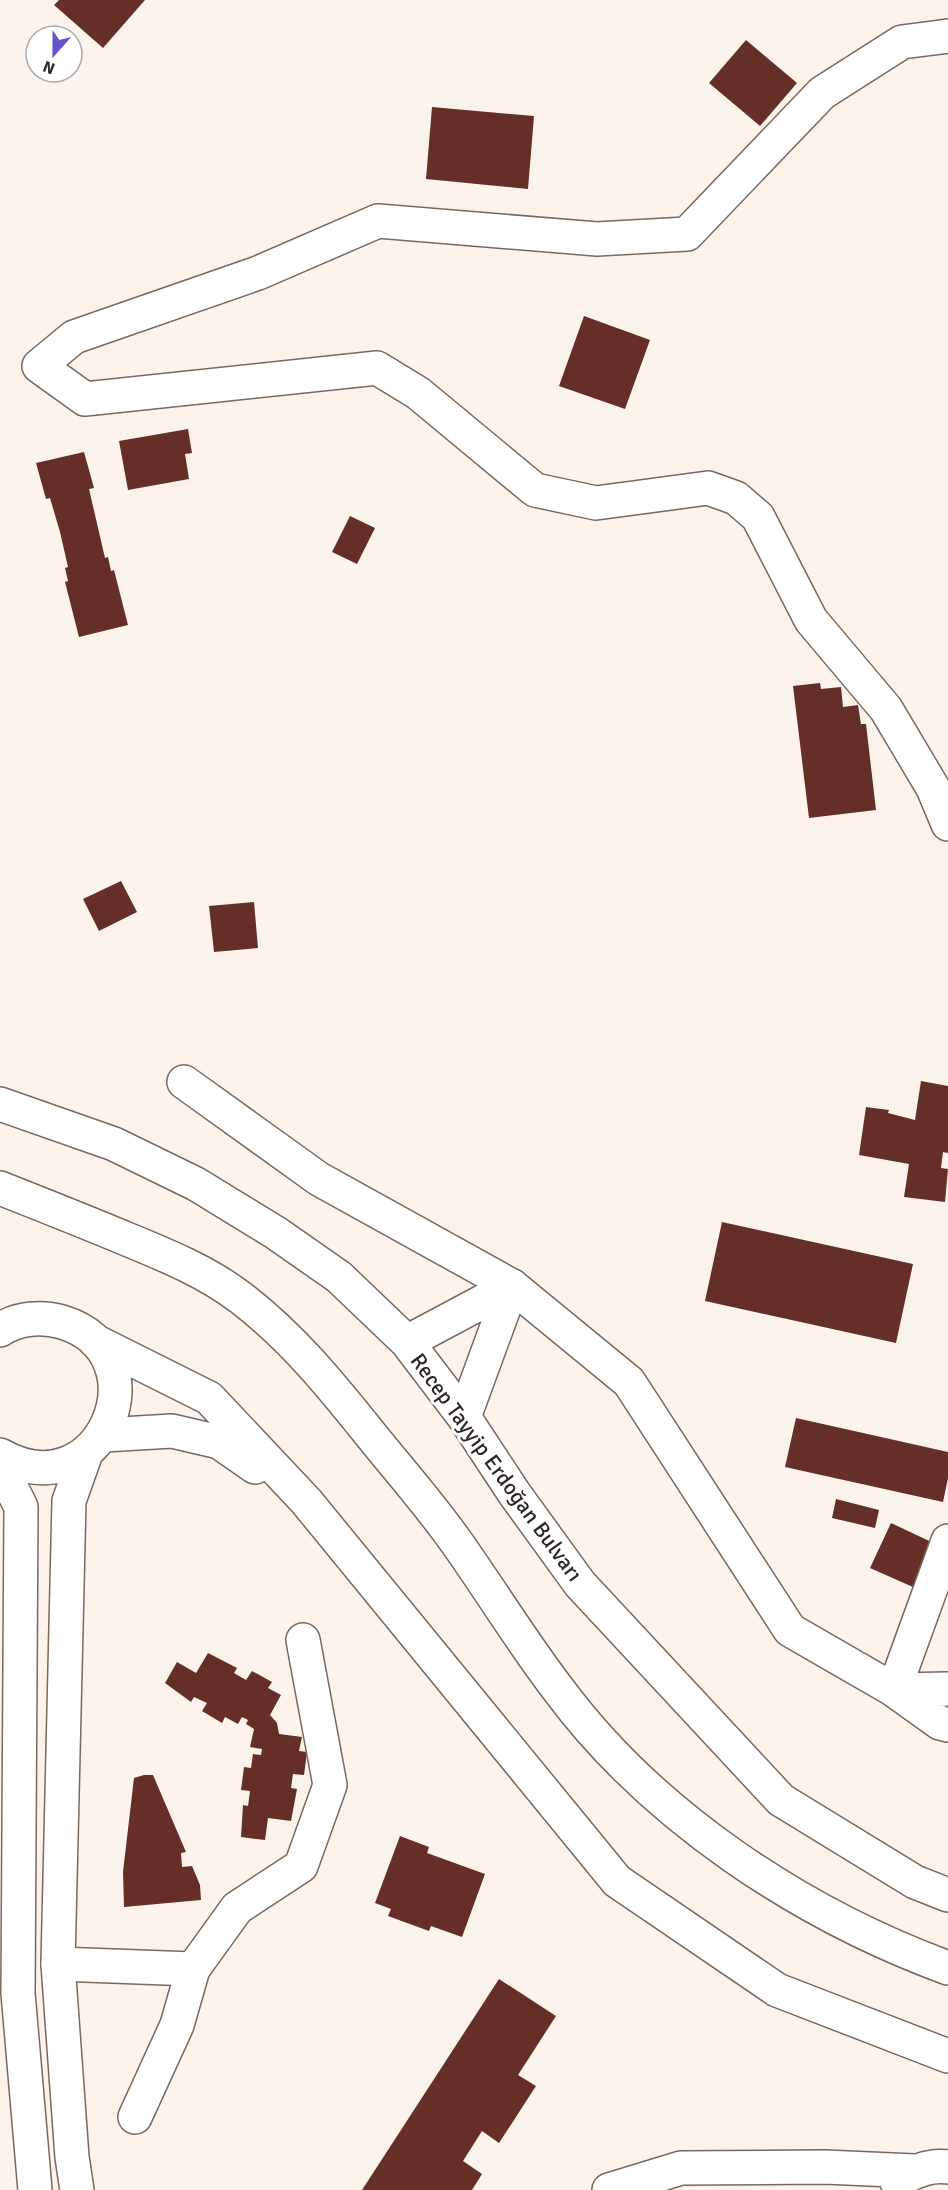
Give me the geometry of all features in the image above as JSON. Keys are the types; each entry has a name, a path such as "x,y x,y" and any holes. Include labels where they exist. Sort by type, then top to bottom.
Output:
{"street":[{"path":"948,36 902,42 822,93 687,234 597,239 378,221 258,273 74,337 39,366 85,399 377,368 418,393 535,490 596,503 708,488 736,498 758,517 812,620 886,709 933,788 948,824"},
{"path":"184,1082 320,1179 512,1286 629,1382 790,1630 894,1690 940,1723 948,1725"},
{"name":"Recep Tayyip Erdoğan Bulvarı","path":"0,1104 114,1144 196,1184 276,1233 339,1277 407,1342 464,1418 514,1493 580,1584 781,1800 915,1882 948,1895"},
{"path":"0,1188 157,1250 194,1268 240,1297 301,1349 455,1540 559,1691 637,1779 713,1843 834,1918 904,1952 948,1968"},
{"path":"407,1342 512,1286"},
{"path":"464,1418 512,1286"},
{"path":"1,1328 26,1319 50,1318 75,1326 95,1341 209,1398 306,1501 617,1881 777,1990 948,2056"},
{"path":"77,2190 72,2157 58,1964 69,1501 95,1444 114,1412 116,1386 109,1362 95,1341"},
{"path":"0,1455 14,1463 38,1468 63,1465 95,1444 172,1431 219,1442 306,1501"},
{"path":"0,1465 21,1507 9,1916 9,1992 35,2190"},
{"path":"894,1690 948,1541"},
{"path":"135,2117 177,2025 193,1969 237,1908 301,1866 330,1785 303,1640"},
{"path":"894,1690 948,1689"},
{"path":"9,1916 58,1964"},
{"path":"9,1992 58,1964 193,1969"},
{"path":"609,2190 681,2168 928,2170"}],"building":[{"path":"59,0 145,0 103,48 84,31 84,24 76,24 54,5"},
{"path":"746,40 797,83 760,126 709,83"},
{"path":"432,107 534,116 528,189 426,179"},
{"path":"584,316 650,340 625,409 559,386"},
{"path":"188,429 192,453 185,454 189,479 128,490 119,441"},
{"path":"84,452 94,488 89,489 105,558 108,557 111,571 114,570 128,625 79,637 65,582 68,581 65,568 68,567 60,532 50,498 46,499 36,463"},
{"path":"350,516 375,528 357,564 332,552"},
{"path":"820,683 821,689 841,687 843,707 858,705 861,724 866,724 876,810 809,818 793,686"},
{"path":"121,881 137,912 99,931 83,899"},
{"path":"254,902 258,948 214,952 209,906"},
{"path":"921,1081 948,1086 948,1153 943,1152 941,1168 948,1169 945,1202 904,1197 909,1164 859,1155 866,1107 889,1110 888,1113 915,1120"},
{"path":"722,1222 913,1264 896,1343 705,1301"},
{"path":"796,1418 948,1452 948,1478 943,1502 785,1467"},
{"path":"836,1499 879,1510 875,1528 832,1518"},
{"path":"891,1523 942,1547 922,1591 870,1568"},
{"path":"208,1653 237,1668 234,1673 246,1680 252,1671 272,1682 268,1688 281,1695 270,1715 277,1723 279,1734 302,1737 299,1751 307,1752 304,1775 293,1774 291,1788 297,1789 291,1821 268,1818 265,1840 241,1837 243,1805 248,1806 250,1791 241,1790 244,1767 251,1768 253,1754 261,1755 262,1749 250,1747 254,1729 246,1724 248,1720 242,1717 238,1724 225,1717 222,1723 202,1711 207,1703 194,1697 191,1702 165,1683 177,1662 196,1673"},
{"path":"153,1775 186,1852 181,1853 182,1867 192,1866 200,1885 201,1900 124,1907 123,1872 134,1778"},
{"path":"400,1836 429,1847 427,1853 485,1874 462,1937 431,1926 429,1931 388,1916 391,1909 375,1903"},
{"path":"499,1979 556,2016 518,2075 536,2086 499,2143 482,2131 463,2161 482,2174 472,2190 362,2190"}]}
